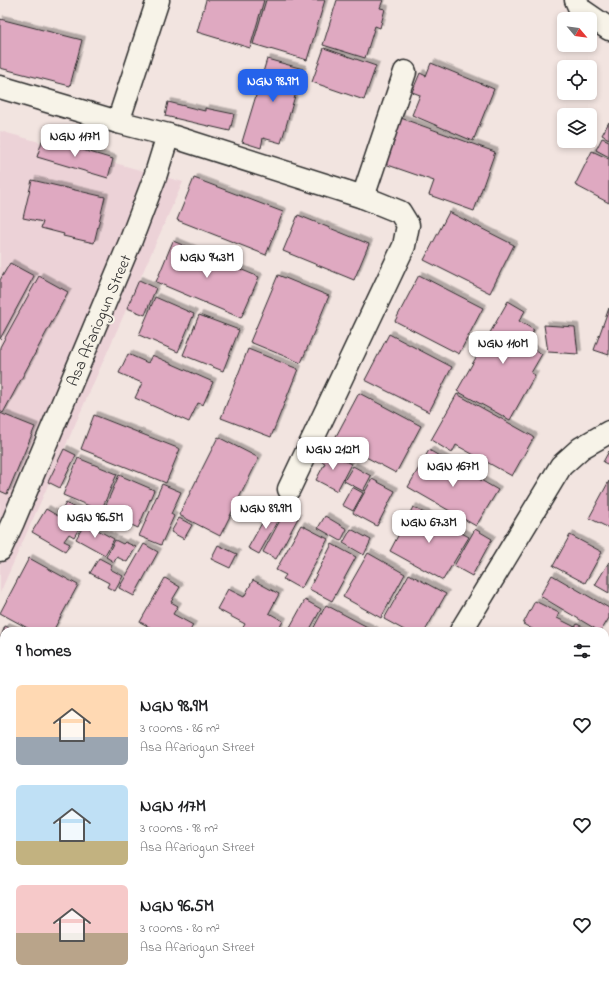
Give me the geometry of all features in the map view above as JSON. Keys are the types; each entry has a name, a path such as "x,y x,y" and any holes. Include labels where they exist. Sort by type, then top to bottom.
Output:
{"street":[{"path":"118,122 158,0"},
{"path":"576,0 580,8 609,29"},
{"path":"363,197 405,72"},
{"path":"0,87 118,122 168,135 363,197 400,212 408,226 404,246 289,489"},
{"name":"Asa Afariogun Street","path":"0,550 7,519 131,240 155,177 168,135"},
{"path":"463,627 561,466 581,448 609,432"}],"shaded area":[{"path":"0,131 183,182 0,593"}],"building":[{"path":"206,0 264,0 250,48 197,32"},
{"path":"266,0 325,0 307,60 253,44"},
{"path":"337,0 383,0 380,8 385,9 380,28 375,26 365,58 323,45"},
{"path":"0,19 82,40 70,86 0,68"},
{"path":"324,48 376,66 364,100 312,82"},
{"path":"267,59 303,69 281,143 263,138 261,148 242,142"},
{"path":"431,63 494,89 473,141 412,115 420,95 412,92 420,73 426,76"},
{"path":"168,102 205,111 205,108 234,114 230,131 165,116"},
{"path":"398,117 495,152 474,211 429,195 434,181 382,163"},
{"path":"609,122 609,139 602,135"},
{"path":"43,138 113,159 108,178 37,157"},
{"path":"602,138 609,141 609,157 596,150"},
{"path":"592,151 609,159 609,203 575,185"},
{"path":"194,178 283,212 266,255 177,220"},
{"path":"32,180 105,197 94,243 63,236 64,234 41,228 43,222 23,218"},
{"path":"449,212 514,245 490,293 424,260"},
{"path":"298,215 369,244 354,280 283,251"},
{"path":"173,241 259,277 241,318 156,282"},
{"path":"10,263 34,276 0,339 0,280"},
{"path":"278,275 329,296 301,363 250,342"},
{"path":"419,275 483,308 459,354 395,321"},
{"path":"39,276 68,292 3,413 0,411 0,347"},
{"path":"139,280 156,288 145,315 127,308"},
{"path":"155,297 194,314 178,352 139,335"},
{"path":"508,301 525,311 519,321 534,330 526,345 542,354 531,373 535,375 510,420 457,391"},
{"path":"609,308 609,355 594,350"},
{"path":"199,315 239,330 223,371 183,355"},
{"path":"544,325 575,327 578,354 548,352"},
{"path":"389,334 452,367 429,412 365,380"},
{"path":"248,349 298,369 271,437 221,418"},
{"path":"128,354 148,363 152,355 213,382 203,405 198,403 189,422 135,398 142,383 119,373"},
{"path":"359,393 421,426 396,473 334,440"},
{"path":"457,394 534,437 512,476 456,445 452,453 431,440"},
{"path":"0,413 35,427 7,494 0,491"},
{"path":"94,415 180,449 166,483 81,449"},
{"path":"218,437 259,458 220,536 179,515"},
{"path":"64,449 76,455 60,488 48,482"},
{"path":"324,450 351,464 337,491 316,480 325,463 319,460"},
{"path":"429,450 498,490 476,526 408,487"},
{"path":"609,451 609,465 603,462"},
{"path":"78,458 117,474 101,511 63,495"},
{"path":"353,466 371,476 363,491 344,481"},
{"path":"119,475 154,490 138,528 103,512"},
{"path":"372,479 395,491 377,526 353,513"},
{"path":"609,481 609,528 589,518"},
{"path":"162,484 181,492 171,514 174,516 161,545 139,536"},
{"path":"352,487 363,493 353,511 342,505"},
{"path":"66,503 87,515 74,537 69,534 64,541 70,544 65,551 32,532 46,509 58,516"},
{"path":"272,505 283,511 259,554 248,548"},
{"path":"413,507 469,537 443,580 390,551"},
{"path":"285,511 298,518 276,559 263,552"},
{"path":"325,516 347,529 341,541 318,528"},
{"path":"179,518 192,525 184,539 171,532"},
{"path":"85,523 114,539 105,555 76,539"},
{"path":"301,525 328,539 301,589 283,579 286,575 276,570"},
{"path":"351,529 371,540 364,555 343,543"},
{"path":"475,529 492,539 472,576 454,566"},
{"path":"570,535 602,552 585,583 553,566"},
{"path":"115,540 123,544 125,542 136,547 127,562 117,557 114,562 106,557"},
{"path":"144,544 158,552 134,596 119,588"},
{"path":"332,544 356,557 332,601 309,589"},
{"path":"218,545 237,554 230,568 211,559"},
{"path":"368,553 405,574 381,618 343,597"},
{"path":"29,558 78,585 55,627 26,627 0,613"},
{"path":"99,558 112,565 110,569 123,576 115,591 107,587 109,583 90,573"},
{"path":"609,562 609,593 595,585"},
{"path":"409,574 446,594 427,627 399,627 384,619"},
{"path":"552,575 609,608 609,618 603,627 592,627 540,596"},
{"path":"165,578 180,587 171,602 178,606 173,614 193,625 192,627 149,627 140,622"},
{"path":"253,580 279,594 269,613 283,621 280,627 243,627 245,624 217,609 228,589 244,597"},
{"path":"305,600 321,609 311,627 290,627"},
{"path":"535,601 559,613 557,618 575,627 529,627 523,624"},
{"path":"326,605 367,627 314,627"},
{"path":"577,624 583,627 575,627"}]}
